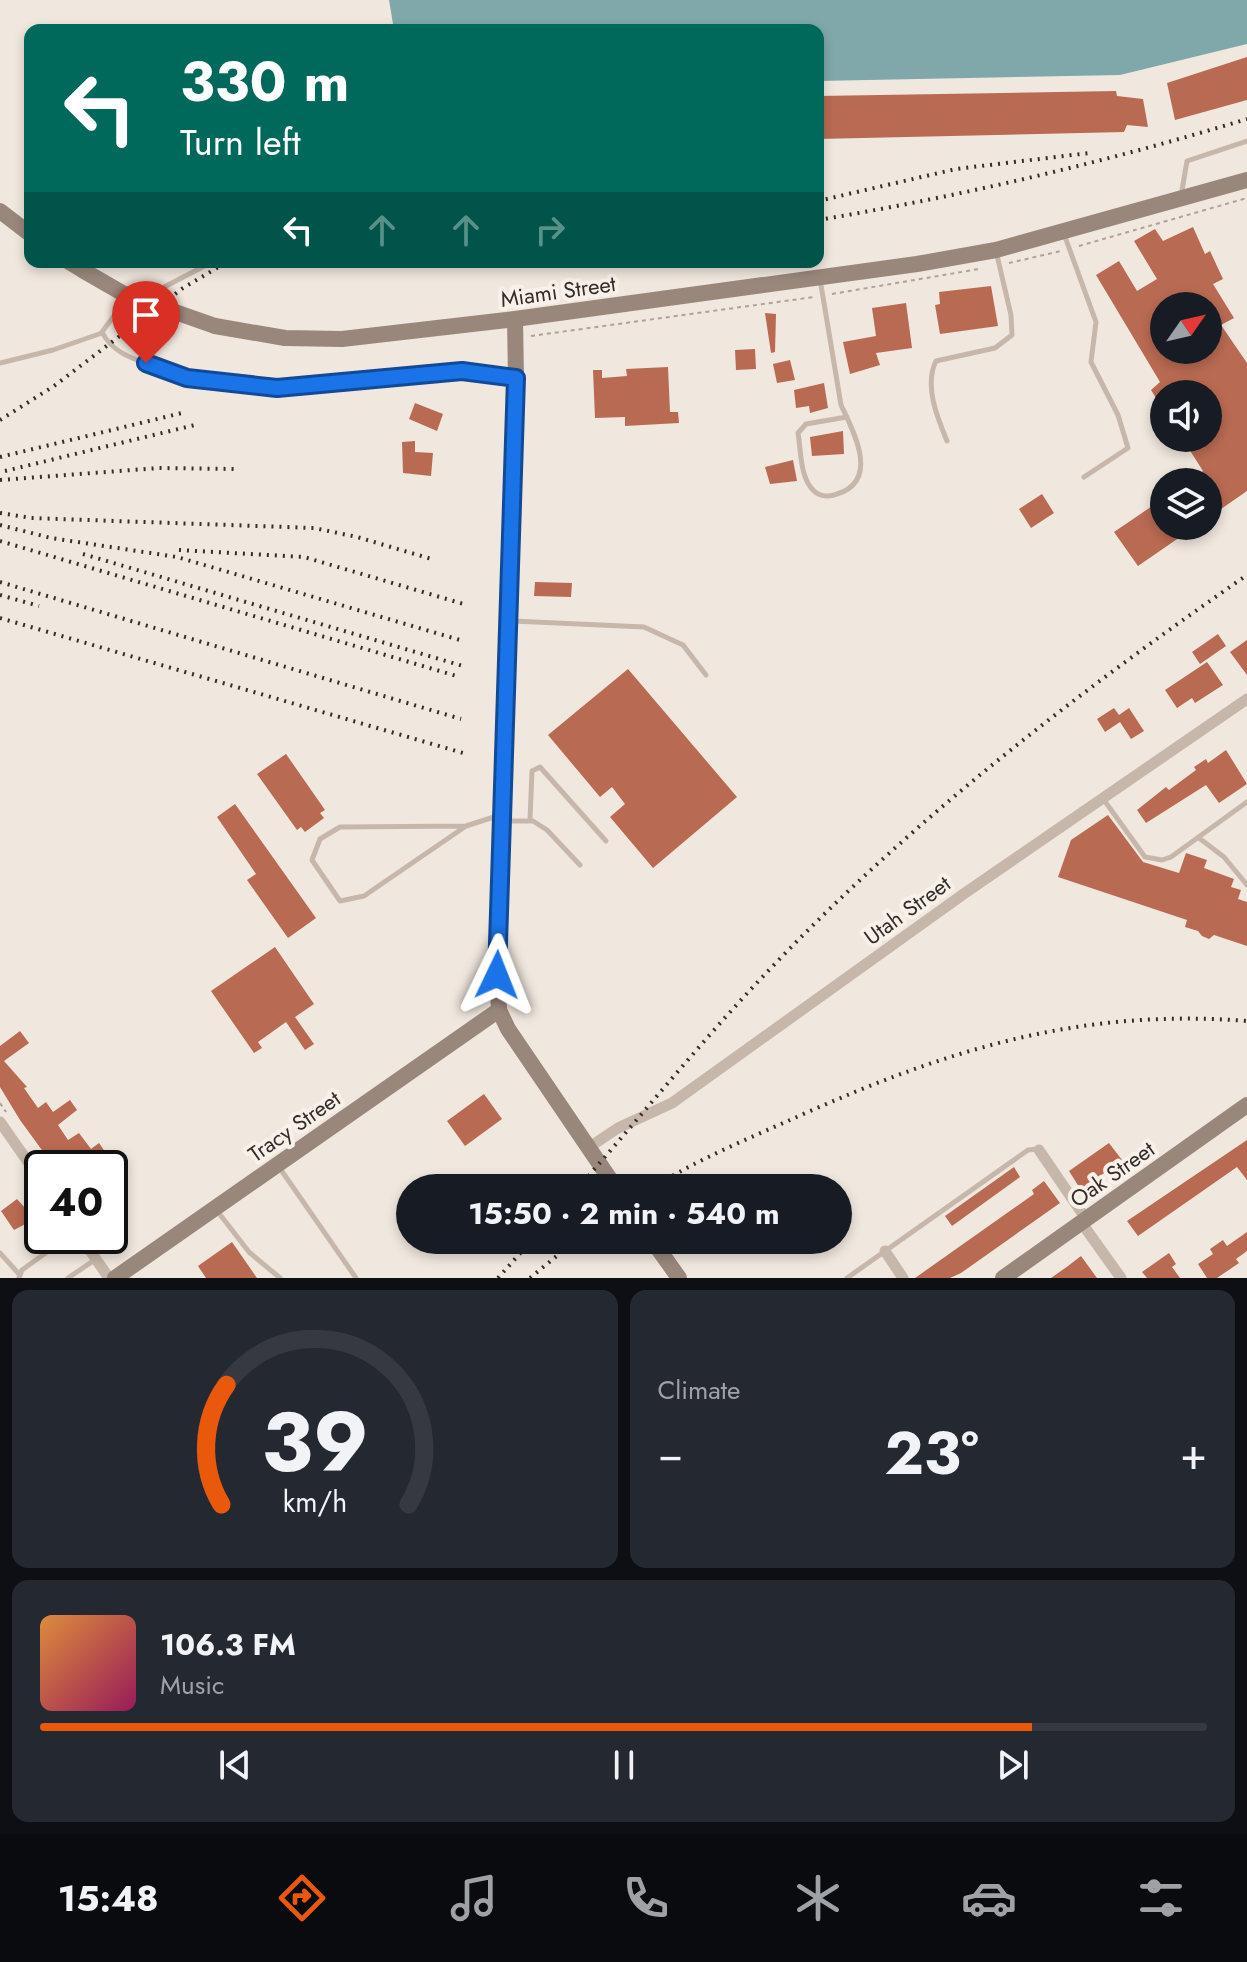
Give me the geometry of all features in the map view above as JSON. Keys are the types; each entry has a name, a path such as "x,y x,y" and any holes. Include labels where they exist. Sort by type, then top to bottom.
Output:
{"street":[{"name":"Miami Street","path":"78,268 124,294 215,326 285,338 342,339 820,278 996,250 1247,180"},
{"path":"0,211 24,229"},
{"path":"515,319 516,378 497,975 499,1010 513,1037 606,1174"},
{"name":"Utah Street","path":"588,1148 626,1123 672,1103 1247,699"},
{"name":"Tracy Street","path":"112,1278 499,1010"},
{"name":"Oak Street","path":"1003,1278 1247,1105"},
{"path":"0,1122 24,1156"},
{"path":"1039,1150 1121,1278"},
{"path":"885,1251 903,1278"},
{"path":"93,1254 112,1278"},
{"path":"662,1254 679,1278"}],"lane":[{"path":"1181,199 1187,161 1247,141"},
{"path":"1064,233 1096,322 1091,362 1118,415 1128,448 1084,477"},
{"path":"947,441 938,419 930,372 936,361 995,348 1012,335 1011,315 996,250"},
{"path":"0,363 53,350 102,333 113,317 201,268"},
{"path":"820,278 841,405 847,417 860,449 862,465 858,480 847,491 829,497 815,492 805,477 798,433 806,424 847,417"},
{"path":"102,333 125,356 187,378 225,383 277,388 462,371 516,378"},
{"path":"508,621 644,627 683,645 706,675"},
{"path":"530,820 532,771 540,767 606,841"},
{"path":"1103,798 1145,857 1162,860 1199,838 1247,802"},
{"path":"466,826 364,896 340,901 312,860 320,839 340,827 466,826 502,818 530,820 547,830 580,865"},
{"path":"1199,838 1224,857 1247,885"},
{"path":"847,1278 1028,1150 1039,1150"},
{"path":"277,1165 356,1278"},
{"path":"215,1208 249,1252 280,1278"},
{"path":"0,1253 19,1276 46,1254"},
{"path":"68,1278 96,1259"}],"water":[{"path":"389,0 1247,0 1247,44 1120,75 824,81 824,24 393,24"}],"building":[{"path":"1247,57 1247,100 1175,120 1167,83"},
{"path":"1116,91 1117,96 1143,99 1148,127 1127,125 1124,132 824,139 824,96"},
{"path":"1193,227 1205,254 1210,251 1223,279 1213,284 1218,292 1150,292 1150,364 1222,364 1222,326 1247,363 1247,491 1222,508 1222,468 1201,468 1191,452 1222,452 1222,380 1159,380 1096,275 1119,261 1137,291 1157,279 1134,241 1155,229 1163,241"},
{"path":"991,286 998,326 940,334 935,305 940,304 939,292"},
{"path":"1222,299 1234,318 1222,324"},
{"path":"906,303 912,348 876,353 880,365 850,374 843,342 876,336 872,308"},
{"path":"765,313 776,314 775,352 771,353"},
{"path":"755,349 756,369 736,370 735,350"},
{"path":"790,360 795,380 777,383 773,364"},
{"path":"668,367 670,412 678,412 679,423 625,426 625,417 595,418 593,370 602,370 602,378 627,376 626,369"},
{"path":"824,383 828,408 810,413 809,406 796,408 794,390"},
{"path":"415,403 443,414 437,431 409,419"},
{"path":"843,431 844,454 812,456 810,437"},
{"path":"415,441 415,452 433,453 431,476 403,473 402,442"},
{"path":"793,460 797,481 770,484 765,467"},
{"path":"1042,494 1054,513 1031,528 1019,509"},
{"path":"1150,508 1150,540 1176,540 1138,566 1114,532"},
{"path":"535,582 572,583 571,597 534,596"},
{"path":"1218,634 1226,646 1200,664 1192,652"},
{"path":"1247,640 1247,675 1230,652"},
{"path":"1207,662 1223,685 1195,703 1192,698 1177,708 1165,690"},
{"path":"628,669 737,797 653,868 610,817 625,804 612,787 600,797 548,735"},
{"path":"1114,708 1119,715 1129,708 1144,731 1131,739 1120,722 1105,732 1097,719"},
{"path":"1226,750 1247,784 1219,803 1206,785 1146,823 1137,810 1166,787 1169,790 1196,770 1194,767 1206,759 1208,763"},
{"path":"286,754 325,810 320,813 324,818 305,832 301,827 297,830 257,774"},
{"path":"235,804 316,918 288,938 247,880 256,874 217,817"},
{"path":"1108,815 1143,862 1179,873 1186,853 1207,860 1204,868 1234,879 1231,887 1241,890 1238,899 1247,902 1247,946 1214,935 1209,939 1185,927 1187,920 1058,877 1071,840"},
{"path":"275,947 314,1004 295,1017 314,1044 305,1050 286,1022 258,1042 262,1048 254,1053 211,991"},
{"path":"20,1031 29,1043 4,1061 27,1087 24,1088 38,1108 46,1102 53,1112 70,1100 77,1110 58,1125 68,1140 79,1133 91,1149 99,1143 104,1150 42,1150 0,1087 0,1046"},
{"path":"484,1094 502,1119 465,1146 447,1121"},
{"path":"1247,1140 1247,1180 1237,1167 1138,1236 1127,1221"},
{"path":"1109,1143 1122,1160 1081,1190 1069,1171"},
{"path":"1014,1167 1020,1177 952,1226 945,1216"},
{"path":"1044,1181 1060,1203 961,1273 950,1278 915,1278 1034,1194 1032,1190"},
{"path":"17,1199 24,1207 24,1225 14,1230 1,1211"},
{"path":"1247,1232 1247,1251 1236,1259 1239,1263 1217,1278 1207,1278 1198,1264 1213,1254 1210,1249 1223,1240 1227,1246"},
{"path":"232,1242 257,1278 206,1278 198,1266"},
{"path":"1169,1253 1176,1264 1172,1267 1180,1278 1147,1278 1142,1272"},
{"path":"1081,1256 1097,1278 1051,1278 1068,1266"}],"railway":[{"path":"824,219 1034,177 1247,119"},
{"path":"824,200 956,169 1089,153"},
{"path":"0,420 54,386 183,288 217,268"},
{"path":"0,457 182,413"},
{"path":"5,471 199,424"},
{"path":"0,480 159,468 234,469"},
{"path":"0,513 31,518 314,528 435,560"},
{"path":"0,525 51,538 177,557 460,640"},
{"path":"0,541 460,677"},
{"path":"179,550 304,557 467,605"},
{"path":"83,554 463,666"},
{"path":"590,1174 770,969 881,860 1059,712 1247,575"},
{"path":"0,582 461,719"},
{"path":"0,595 39,606"},
{"path":"0,618 463,753"},
{"path":"676,1174 855,1092 909,1071 1017,1038 1128,1021 1247,1021"},
{"path":"498,1278 519,1254"},
{"path":"530,1278 559,1254"}],"route":[{"path":"146,363 187,378 277,388 462,371 516,378 497,975"}]}
